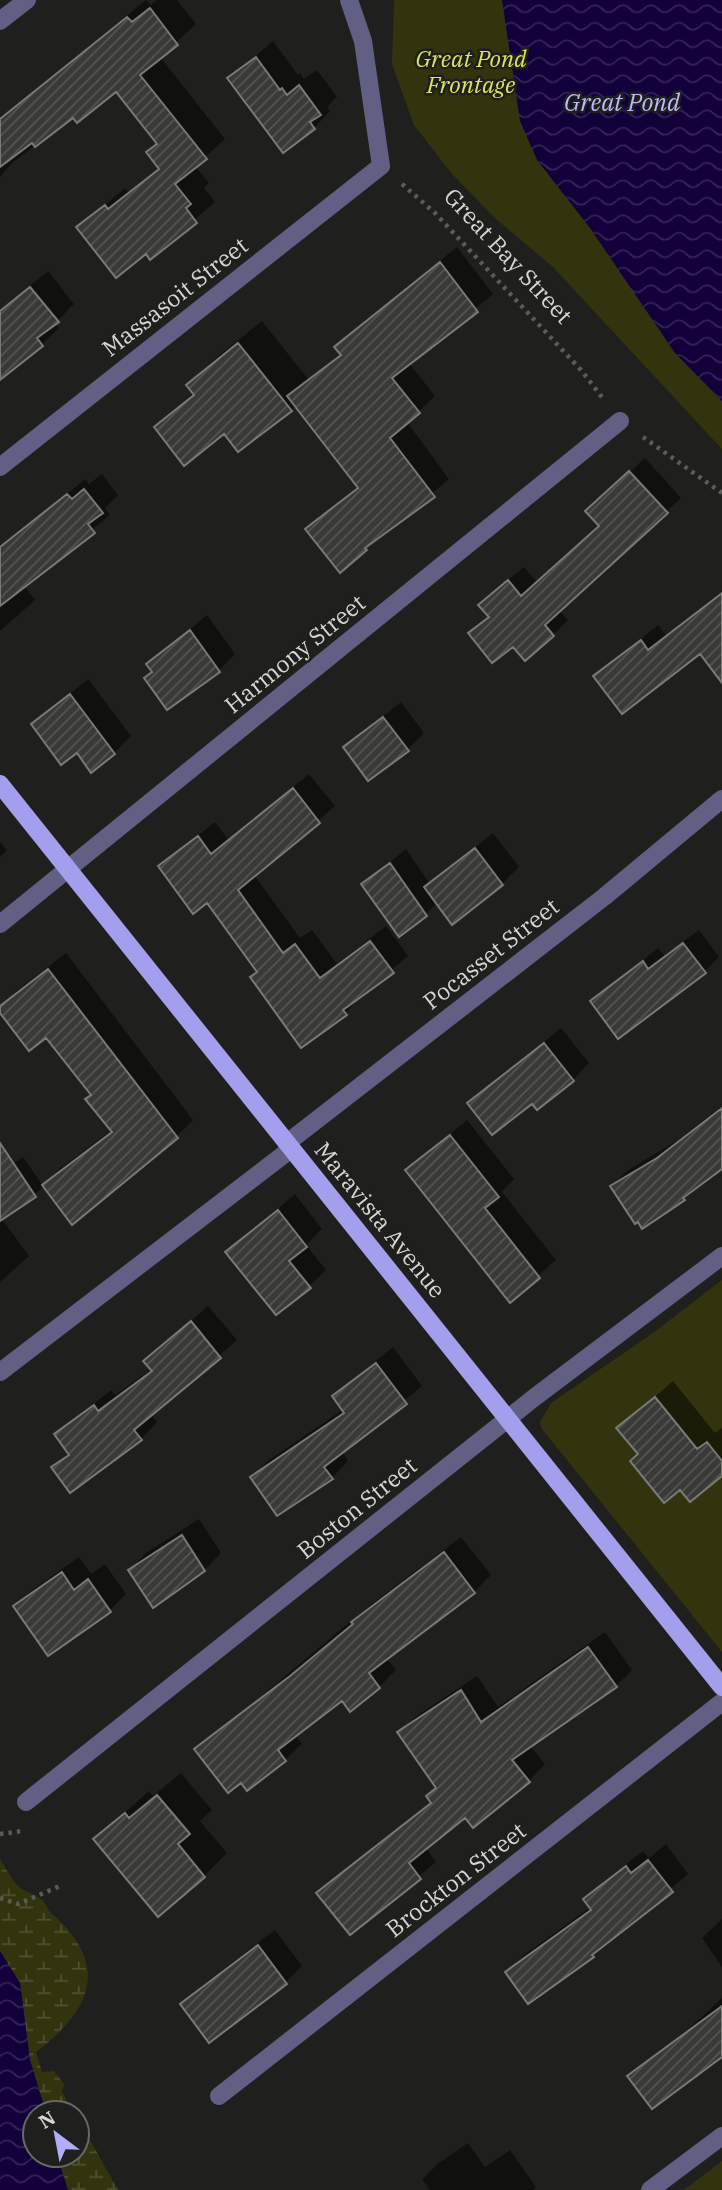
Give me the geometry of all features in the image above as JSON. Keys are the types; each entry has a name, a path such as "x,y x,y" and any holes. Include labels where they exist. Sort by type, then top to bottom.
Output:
{"main road":[{"name":"Maravista Avenue","path":"0,784 722,1687"}],"street":[{"path":"0,21 27,0"},
{"path":"349,0 362,41 381,166"},
{"name":"Massasoit Street","path":"0,467 381,166"},
{"name":"Harmony Street","path":"0,925 620,421"},
{"name":"Pocasset Street","path":"0,1371 604,897 722,799"},
{"name":"Boston Street","path":"26,1802 508,1418 722,1256"},
{"name":"Brockton Street","path":"219,2096 722,1702"},
{"path":"650,2190 722,2136"}],"path":[{"name":"Great Bay Street","path":"381,166 435,213 581,370 620,421 722,493"},
{"path":"0,1898 18,1904 60,1886"}],"green space":[{"name":"Great Pond Frontage","path":"394,0 534,0 722,327 722,449 553,267 495,218 452,174 414,125 392,64"},
{"path":"722,1280 722,1652 542,1429 540,1422 551,1403 653,1333"},
{"path":"0,1859 16,1883 42,1900 70,1932 82,1950 87,1968 87,1986 81,2003 71,2019 36,2052 42,2072 54,2071 64,2084 62,2092 66,2099 42,2099 30,2060 20,1983 0,1951"},
{"path":"91,2142 118,2190 68,2190 61,2169 91,2169"},
{"path":"722,2161 722,2190 684,2190"}],"water":[{"name":"Great Pond","path":"502,0 722,0 722,401 675,353 590,228 537,160 520,121"},
{"path":"0,1951 20,1983 30,2060 42,2099 21,2099 21,2169 61,2169 68,2190 0,2190"}],"building":[{"path":"150,8 178,45 140,75 207,159 175,184 191,204 186,208 197,223 150,260 146,254 116,278 76,227 105,205 108,209 159,169 146,152 157,144 116,92 77,123 73,118 35,147 32,143 0,167 0,119 127,17 132,22"},
{"path":"256,57 280,90 282,88 287,95 299,85 321,115 310,122 315,129 283,153 227,78"},
{"path":"440,262 478,312 392,378 420,413 390,438 435,497 365,548 367,550 340,573 305,529 358,488 287,396 341,355 334,347"},
{"path":"30,287 59,322 37,338 43,346 0,380 0,311"},
{"path":"238,343 292,411 238,452 224,434 184,466 154,427 194,395 186,385"},
{"path":"629,471 668,513 545,625 554,636 525,661 513,647 492,663 468,633 489,617 478,605 508,580 521,596 599,526 585,511"},
{"path":"84,489 103,513 88,524 95,533 0,606 0,547 67,494 72,499"},
{"path":"722,593 722,683 700,654 622,714 593,676 641,640 648,650"},
{"path":"190,630 220,672 167,710 144,678 152,672 146,664"},
{"path":"70,694 115,754 91,773 77,753 61,765 31,724"},
{"path":"383,717 409,751 368,781 343,747"},
{"path":"293,788 320,823 238,890 283,953 295,944 320,978 370,941 394,973 343,1010 347,1015 301,1048 250,977 257,972 207,903 193,914 158,866 198,836 211,854"},
{"path":"475,848 503,885 452,925 424,887"},
{"path":"390,863 427,916 399,937 361,884"},
{"path":"683,943 706,973 618,1039 590,1001 643,961 648,969"},
{"path":"48,969 178,1138 72,1225 42,1185 112,1132 85,1099 91,1095 46,1038 29,1051 0,1013 0,1006"},
{"path":"544,1043 574,1081 537,1110 532,1104 492,1135 467,1103"},
{"path":"722,1108 722,1169 683,1198 685,1200 642,1229 638,1222 635,1224 610,1186 657,1158"},
{"path":"450,1135 499,1197 485,1208 540,1278 510,1303 405,1170"},
{"path":"0,1143 36,1197 0,1221"},
{"path":"278,1210 307,1247 289,1261 311,1288 276,1315 225,1252"},
{"path":"191,1321 221,1358 134,1430 142,1440 70,1493 51,1467 69,1455 54,1434 94,1405 98,1411 152,1371 143,1361"},
{"path":"376,1363 407,1404 324,1467 333,1479 277,1516 250,1477 344,1413 332,1396"},
{"path":"655,1397 697,1449 707,1442 722,1461 722,1476 690,1502 680,1490 664,1503 630,1461 638,1454 616,1428"},
{"path":"182,1535 205,1571 153,1608 128,1570"},
{"path":"444,1552 475,1593 369,1673 380,1688 350,1712 342,1701 278,1750 286,1761 247,1791 241,1783 228,1793 194,1749 290,1676 353,1624 351,1622"},
{"path":"62,1572 74,1590 88,1579 111,1612 48,1656 13,1606"},
{"path":"588,1647 617,1687 512,1760 530,1782 473,1828 465,1818 409,1863 421,1879 350,1935 316,1893 431,1803 426,1796 436,1788 397,1732 461,1690 481,1722"},
{"path":"157,1795 190,1834 178,1844 205,1877 158,1917 93,1839 125,1813 129,1818"},
{"path":"648,1860 673,1892 592,1955 594,1957 528,2004 505,1972 591,1910 583,1899 626,1866 631,1873"},
{"path":"258,1945 287,1984 209,2043 180,2004"},
{"path":"722,2006 722,2057 652,2109 627,2076"}]}
